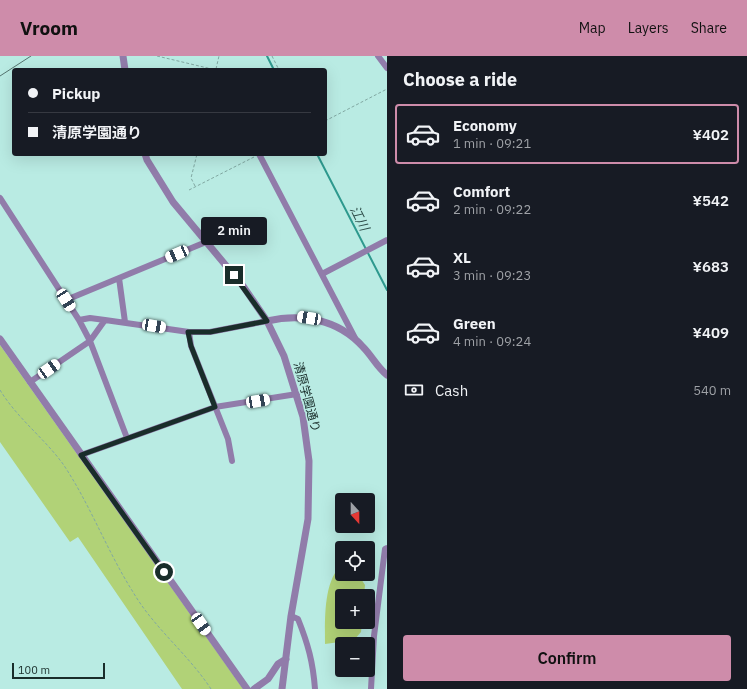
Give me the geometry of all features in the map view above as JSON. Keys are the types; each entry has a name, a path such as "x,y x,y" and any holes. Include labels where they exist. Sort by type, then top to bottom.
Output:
{"street":[{"path":"123,56 125,68"},
{"path":"378,56 387,68"},
{"name":"清原学園通り","path":"146,156 173,202 243,286 267,321 284,356 297,394 307,439 310,487 308,525 291,616 282,689"},
{"path":"260,156 355,338 377,367 387,375"},
{"path":"0,198 79,320 90,341 128,438"},
{"path":"322,274 387,240"},
{"path":"66,300 206,242"},
{"path":"119,278 125,322"},
{"path":"79,320 90,318 188,332 210,332 284,317 301,316 317,319 330,324 355,338"},
{"path":"30,382 90,341 105,320"},
{"path":"188,332 191,346 228,439 232,461"},
{"path":"0,339 247,689"},
{"path":"81,455 215,407 297,394"},
{"path":"371,689 374,636 385,549 387,548"},
{"path":"291,616 298,619 306,639 313,662 316,689"},
{"path":"254,689 268,679 278,664 286,659"}],"path":[{"path":"157,56 208,68"},
{"path":"216,68 219,56"},
{"path":"272,56 278,68"},
{"path":"327,120 387,89"},
{"path":"195,187 191,178 196,156"},
{"path":"189,190 255,156"},
{"path":"0,390 17,414 44,441 71,476 129,585 147,613 202,675 211,689"}],"green space":[{"path":"0,345 243,689 182,689 78,537 70,542 0,442"},
{"path":"335,574 335,581 362,581 365,585 365,589 335,589 335,629 361,629 361,632 357,637 335,637 335,643 325,644 326,602 331,581"}],"waterway":[{"name":"江川","path":"267,56 273,68"},
{"name":"江川","path":"318,156 387,290"}],"tram line":[{"path":"12,68 31,56"},
{"path":"0,76 12,68"}],"route":[{"path":"164,572 81,455 215,407 191,346 188,332 210,332 267,321 234,275"}]}
